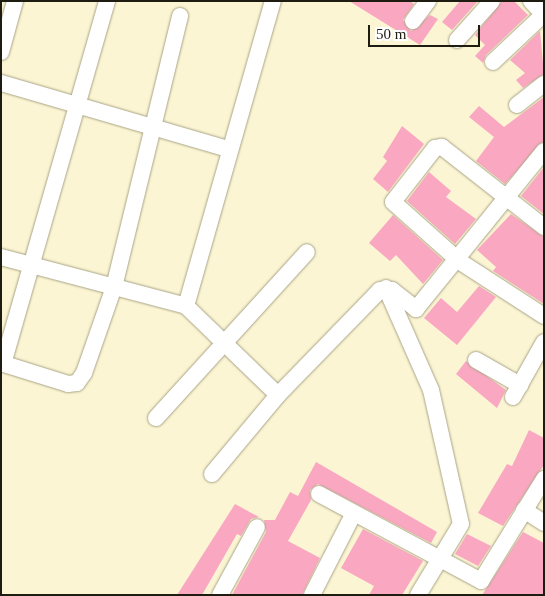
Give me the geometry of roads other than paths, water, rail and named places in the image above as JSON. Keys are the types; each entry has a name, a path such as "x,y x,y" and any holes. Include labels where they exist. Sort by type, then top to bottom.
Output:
{"street":[{"path":"1,52 15,1"},
{"path":"107,1 29,264 2,364 77,382 114,287 180,16"},
{"path":"186,306 228,149 272,1"},
{"path":"413,21 428,1"},
{"path":"457,40 492,1"},
{"path":"493,62 544,15 531,1"},
{"path":"1,82 76,106 228,149"},
{"path":"517,105 544,84"},
{"path":"544,227 438,146 395,197 394,205 459,260 544,316"},
{"path":"386,288 416,310 459,260 544,151"},
{"path":"156,418 307,252"},
{"path":"1,257 186,306 278,395"},
{"path":"212,474 278,395 386,288"},
{"path":"386,288 431,390 461,524 438,556 418,595"},
{"path":"476,360 516,391 544,342"},
{"path":"318,494 438,556 480,581 544,479"},
{"path":"524,510 544,523"},
{"path":"312,595 354,513"},
{"path":"220,595 257,527"}]}
